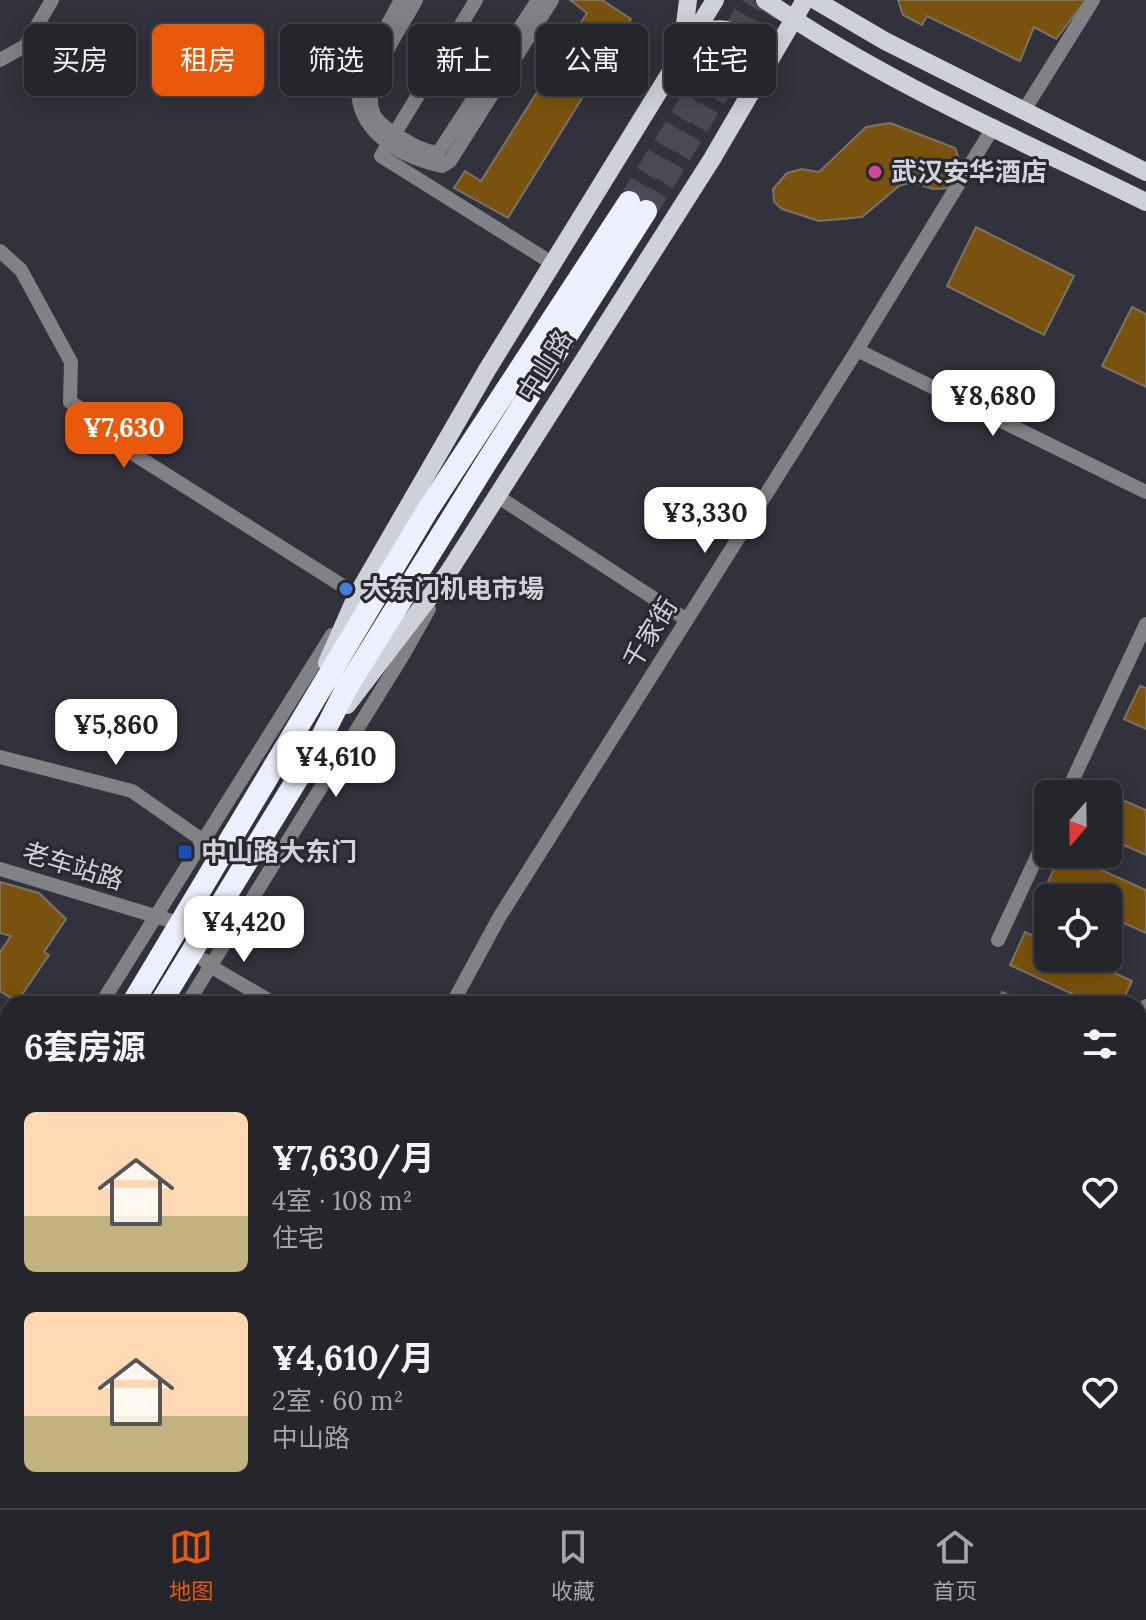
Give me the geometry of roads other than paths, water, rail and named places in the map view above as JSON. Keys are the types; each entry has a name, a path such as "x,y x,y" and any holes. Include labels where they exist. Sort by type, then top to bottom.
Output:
{"highway":[{"name":"中山路","path":"137,996 427,511 637,206 346,689 315,750 165,996"}],"main road":[{"path":"686,24 688,0"},
{"name":"中山路","path":"699,24 715,0"},
{"path":"765,0 870,65 1146,202"},
{"name":"中山路","path":"776,51 805,0"},
{"path":"815,0 885,41 1146,172"},
{"name":"中山路","path":"294,737 357,595 552,263 664,80"},
{"name":"中山路","path":"315,750 448,573 749,96"}],"street":[{"path":"0,60 25,46 52,0"},
{"path":"401,0 359,82 359,107 363,118 379,137 392,138 438,153 538,0"},
{"path":"416,0 374,78 370,106 408,156 442,166 450,161 552,0"},
{"path":"476,0 381,156 552,263"},
{"path":"1023,112 1093,0"},
{"name":"千家街","path":"456,996 500,916 857,350 994,126"},
{"path":"0,251 21,270 71,362 70,402 118,430 113,441 357,595 106,996"},
{"path":"857,350 1146,492"},
{"path":"497,496 687,620"},
{"path":"192,996 403,655 448,573"},
{"path":"1073,780 1146,624"},
{"path":"0,757 132,791 202,840"},
{"path":"998,940 1034,863"},
{"name":"老车站路","path":"0,869 178,923"},
{"path":"194,949 210,966 261,996"}],"tunnel":[{"path":"629,202 753,0"},
{"path":"646,211 775,0"}],"place":[{"name":"武汉安华酒店","path":"875,172"},
{"name":"大东门机电市場","path":"346,589"},
{"name":"中山路大东门","path":"185,852"}]}
